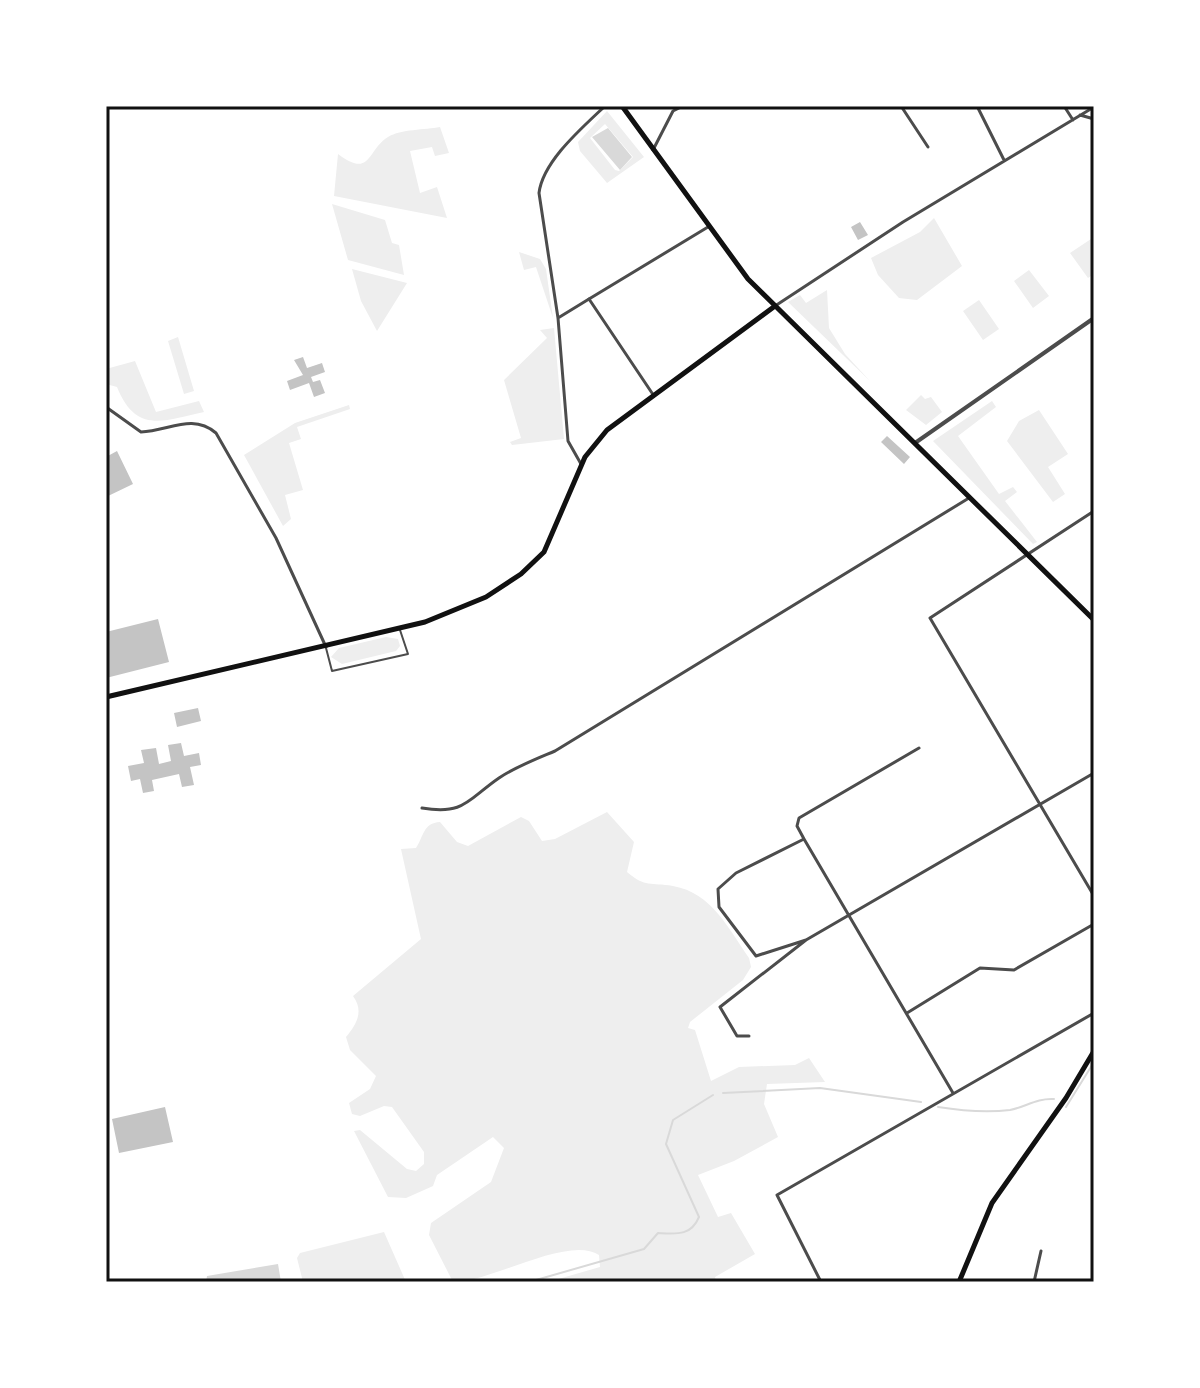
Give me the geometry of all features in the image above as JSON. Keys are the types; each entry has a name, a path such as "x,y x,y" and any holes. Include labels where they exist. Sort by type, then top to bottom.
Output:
{"main road":[{"path":"622,106 708,227 775,306 1094,620"},
{"path":"106,697 400,628 463,608 505,585 534,563 551,538 590,448 607,430 775,306"},
{"path":"959,1282 992,1203 1066,1098 1094,1051"}],"street":[{"path":"582,465 568,441 558,318 540,186 557,158 605,106"},
{"path":"653,150 674,108 683,106"},
{"path":"901,106 928,147"},
{"path":"977,106 1004,160"},
{"path":"1064,106 1073,120"},
{"path":"775,306 1004,160 1094,107"},
{"path":"1080,115 1094,119"},
{"path":"558,318 708,227"},
{"path":"589,299 654,396"},
{"path":"915,443 1094,318"},
{"path":"106,407 141,432 187,422 208,426 216,433 276,538 326,647"},
{"path":"422,808 440,811 464,807 497,779 555,751 970,498"},
{"path":"1094,511 930,618 1094,896"},
{"path":"919,748 799,818 797,826 953,1093"},
{"path":"749,1036 737,1036 720,1007 806,940 1094,773"},
{"path":"804,839 736,873 718,889 716,898 719,907 756,956 806,940"},
{"path":"907,1013 980,968 1014,970 1094,924"},
{"path":"821,1282 777,1195 1094,1013"},
{"path":"1034,1282 1041,1251"}],"lane":[{"path":"326,647 332,671 408,654 400,628"}],"shaded area":[{"path":"607,111 644,157 607,183 580,151 578,142","holes":["605,124 633,157 619,171 615,170 590,138"]},
{"path":"440,127 449,153 435,156 432,147 410,151 420,193 437,187 447,218 334,196 338,154 357,164 363,163 381,142 393,134"},
{"path":"608,128 632,157 620,170 592,137"},
{"path":"332,204 385,220 392,243 399,245 404,275 348,260"},
{"path":"934,218 962,266 917,300 899,298 878,275 871,258 920,232"},
{"path":"1094,237 1094,274 1088,278 1070,253"},
{"path":"519,252 540,259 546,269 553,318 536,267 524,270"},
{"path":"352,269 407,283 377,331 361,301"},
{"path":"1029,270 1049,296 1033,308 1014,281"},
{"path":"827,290 829,328 845,354 870,381 788,302 800,295 806,303"},
{"path":"979,300 999,329 983,340 963,311"},
{"path":"554,328 564,439 512,445 510,442 521,438 504,380 547,338 540,330"},
{"path":"178,337 194,391 184,394 168,341"},
{"path":"135,361 156,412 199,401 204,412 152,420 133,412 117,387 106,384 106,369"},
{"path":"921,395 925,399 931,397 942,412 926,425 906,410"},
{"path":"992,401 996,407 958,436 999,494 1013,487 1017,492 1005,501 1037,542 1033,544 933,441"},
{"path":"349,405 350,409 297,427 301,439 289,443 303,490 285,495 291,519 283,526 244,455 295,423"},
{"path":"1039,410 1068,454 1048,467 1065,494 1053,502 1007,441 1019,421"},
{"path":"386,637 398,639 400,646 396,651 342,664 331,657 339,648"},
{"path":"607,812 634,842 627,872 644,882 673,886 698,896 718,913 749,958 751,967 743,980 690,1022 688,1028 695,1030 711,1081 739,1067 795,1065 809,1058 825,1082 767,1084 764,1104 778,1137 734,1161 698,1175 718,1217 731,1213 755,1254 715,1277 716,1282 548,1282 600,1267 599,1255 585,1250 549,1255 488,1275 453,1282 429,1235 431,1223 491,1182 504,1148 493,1137 437,1175 433,1186 406,1198 388,1197 354,1131 360,1130 407,1169 416,1171 424,1164 424,1152 392,1107 384,1106 360,1116 352,1114 349,1103 370,1089 376,1076 350,1050 346,1037 358,1017 353,996 421,939 401,849 416,848 427,828 434,823 440,822 457,842 468,846 521,817 529,821 542,841 555,839"},
{"path":"384,1232 406,1282 303,1282 297,1258 300,1253"},
{"path":"278,1264 281,1282 206,1282 207,1276"}],"building":[{"path":"860,222 868,235 858,240 851,227"},
{"path":"303,357 307,368 322,363 325,372 311,377 313,382 320,380 325,393 314,397 309,383 290,390 287,381 303,375 294,360"},
{"path":"887,436 910,457 904,464 881,442"},
{"path":"117,451 133,484 106,497 106,457"},
{"path":"158,619 169,662 106,678 106,632"},
{"path":"198,708 201,721 177,727 174,713"},
{"path":"181,743 184,756 199,753 201,765 190,767 194,785 182,787 179,774 152,780 154,791 143,793 140,779 131,781 128,766 144,763 141,750 156,748 159,764 171,761 168,745"},
{"path":"165,1107 173,1142 119,1153 112,1119"}],"waterway":[{"path":"1066,1107 1094,1062"},
{"path":"723,1093 820,1088 921,1102"},
{"path":"529,1282 644,1249 658,1233 677,1233 692,1228 699,1217 666,1144 673,1120 713,1095"},
{"path":"938,1107 1000,1111 1054,1099"}]}
